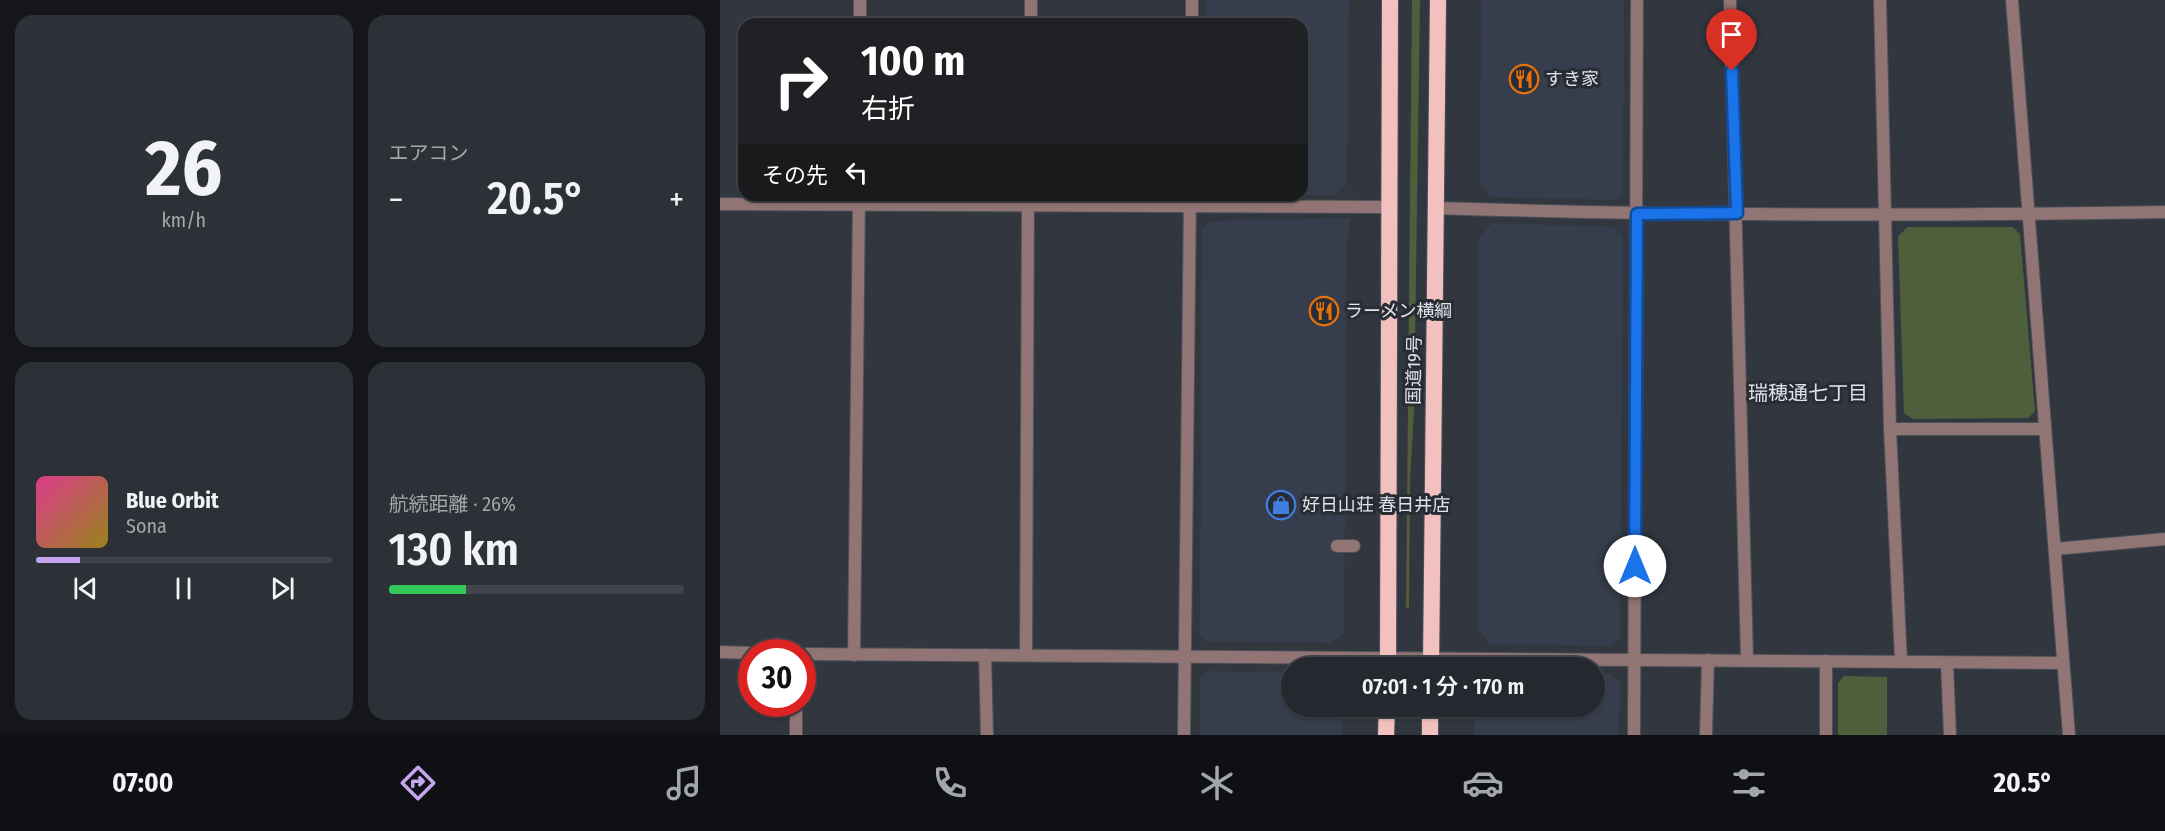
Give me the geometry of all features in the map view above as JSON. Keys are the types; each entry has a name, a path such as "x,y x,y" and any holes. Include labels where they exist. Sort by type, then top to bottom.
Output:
{"highway":[{"name":"国道19号","path":"1388,657 1390,0"},
{"name":"国道19号","path":"1431,657 1438,0"},
{"path":"1386,735 1387,717"},
{"path":"1430,717 1430,735"}],"street":[{"path":"860,0 860,18"},
{"path":"1031,0 1031,18"},
{"path":"1192,0 1192,18"},
{"path":"1634,735 1637,0"},
{"path":"1730,0 1747,659"},
{"path":"1880,0 1890,429 1901,661"},
{"path":"2012,0 2069,735"},
{"path":"720,204 824,201"},
{"path":"854,655 859,201"},
{"path":"1026,655 1028,201"},
{"path":"1184,735 1190,201"},
{"path":"1218,201 1389,207"},
{"path":"1436,208 1637,214 2165,212"},
{"path":"1890,429 2044,429"},
{"path":"2055,549 2165,539"},
{"path":"1337,546 1354,546"},
{"path":"720,652 738,653"},
{"path":"816,654 1185,656 1281,659"},
{"path":"985,655 987,735"},
{"path":"1605,660 1747,659 2063,663"},
{"path":"1706,733 1708,660"},
{"path":"1826,661 1826,735"},
{"path":"1947,663 1950,735"},
{"path":"795,717 796,735"}],"shaded area":[{"path":"1206,0 1349,0 1347,184 1335,195 1308,195 1308,18 1206,18"},
{"path":"1481,0 1624,0 1623,194 1615,200 1491,197 1480,185"},
{"path":"1350,218 1347,245 1344,633 1332,643 1207,642 1200,635 1202,228 1212,221"},
{"path":"1492,223 1615,227 1623,236 1620,639 1612,646 1489,644 1479,630 1479,238"},
{"path":"1207,671 1281,673 1281,717 1343,717 1342,735 1200,735 1200,678"},
{"path":"1605,675 1612,675 1620,683 1619,735 1475,735 1475,717 1605,717"}],"green space":[{"path":"1412,0 1420,0 1414,413 1410,478 1409,608 1406,608"},
{"path":"1908,227 2012,227 2020,234 2035,411 2028,418 1913,419 1904,413 1898,236"},
{"path":"1844,676 1887,677 1887,735 1838,735 1838,683"}],"place":[{"name":"すき家","path":"1524,79"},
{"name":"ラーメン横綱","path":"1324,311"},
{"name":"好日山荘 春日井店","path":"1281,505"}],"district":[{"name":"瑞穂通七丁目","path":"1808,393"}],"route":[{"path":"1635,566 1637,214 1737,213 1732,71"}]}
